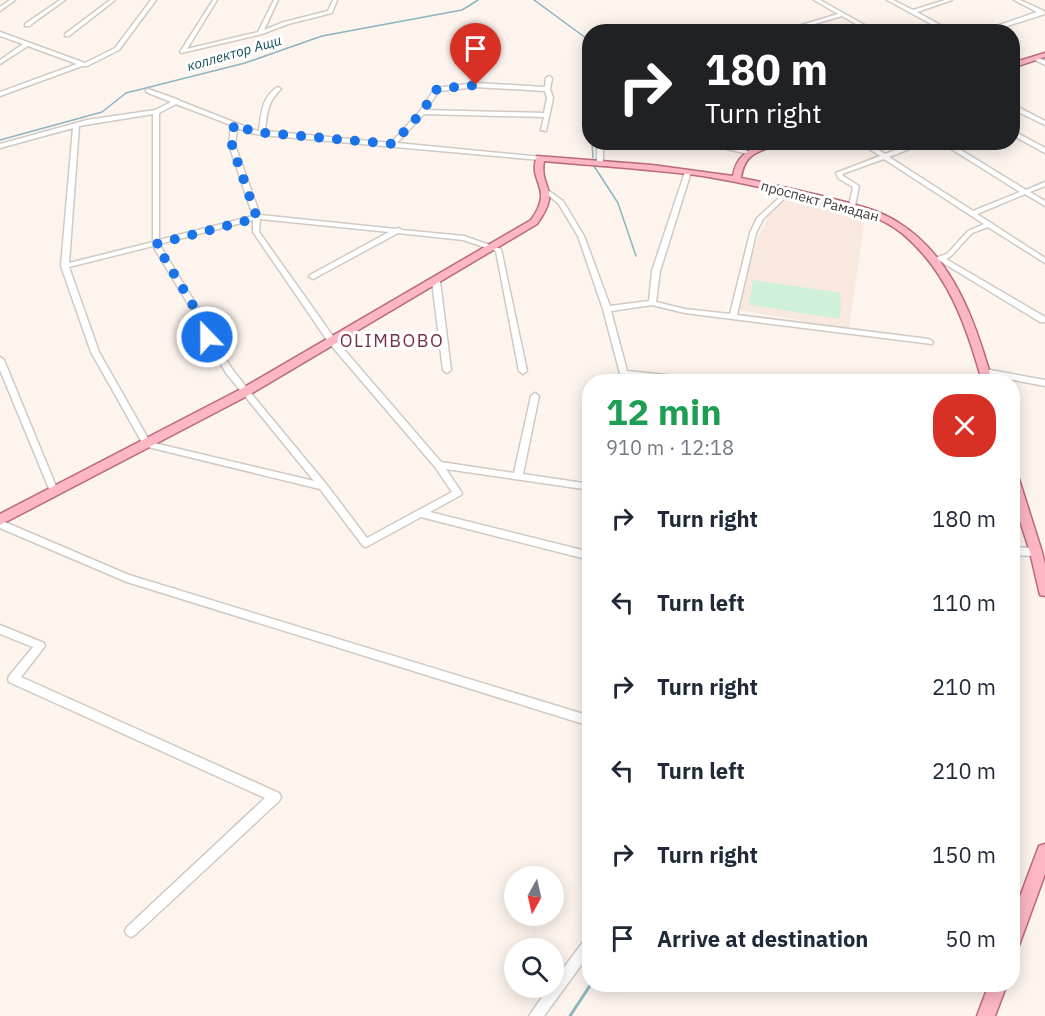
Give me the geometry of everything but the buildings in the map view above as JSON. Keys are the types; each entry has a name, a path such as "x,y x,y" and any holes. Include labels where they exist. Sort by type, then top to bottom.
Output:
{"main road":[{"path":"1020,63 1045,55"},
{"path":"737,179 740,166 748,152 754,150"},
{"path":"0,522 54,491 245,392 534,222 544,208 547,192 538,164 540,158"},
{"name":"проспект Рамадан","path":"540,158 737,179 852,206 893,223 937,260 966,311 985,374"},
{"path":"1020,501 1036,552 1045,591"},
{"path":"1020,920 1045,852"},
{"path":"986,1016 995,992"}],"street":[{"path":"0,9 14,0"},
{"path":"27,26 63,0"},
{"path":"67,35 113,0"},
{"path":"0,94 82,64 85,65 117,49 154,0"},
{"path":"215,0 183,52 260,33 286,23 330,12 335,0"},
{"path":"260,33 276,0"},
{"path":"816,0 861,24"},
{"path":"889,0 936,24"},
{"path":"913,12 951,0"},
{"path":"1016,0 1043,11"},
{"path":"1005,24 1043,11"},
{"path":"808,24 843,14"},
{"path":"0,34 82,64"},
{"path":"0,62 27,44"},
{"path":"1035,58 1045,63"},
{"path":"544,130 550,98 547,89 549,78"},
{"path":"393,144 422,112 437,89 476,85 547,89"},
{"path":"262,133 269,96 278,89"},
{"path":"148,91 262,133 540,158"},
{"path":"0,146 76,125 156,112 177,101"},
{"path":"1020,111 1045,123"},
{"path":"156,112 156,244 203,322 207,337 245,392 324,487 366,543 458,493 438,465 332,341 256,231 257,218 232,146 234,124"},
{"path":"422,112 546,115"},
{"path":"76,125 65,266 95,352 147,444 324,487"},
{"path":"1020,137 1045,151"},
{"path":"600,150 600,164"},
{"path":"738,150 748,152"},
{"path":"874,150 1045,261"},
{"path":"852,206 856,186 840,177 839,173 903,150"},
{"path":"956,150 1045,204"},
{"path":"652,303 656,271 688,172"},
{"path":"971,214 1045,184"},
{"path":"734,317 753,233 760,218 789,191"},
{"path":"547,192 561,202 581,236 607,309 624,374"},
{"path":"65,266 257,218 464,238 495,246 500,250 523,371"},
{"path":"937,260 948,255 970,232 988,225"},
{"path":"313,277 399,230"},
{"path":"937,260 1043,320 1045,319"},
{"path":"436,281 447,370"},
{"path":"607,309 652,303 685,311 929,342"},
{"path":"0,360 54,491"},
{"path":"1020,379 1045,382"},
{"path":"518,476 535,396"},
{"path":"438,465 582,486"},
{"path":"419,513 582,554"},
{"path":"0,522 128,578 582,719"},
{"path":"1020,551 1036,552"},
{"path":"0,630 40,646 13,679 275,797 130,931"},
{"path":"536,1016 582,953"}],"shaded area":[{"path":"789,196 854,210 865,218 849,328 737,310 757,240 770,213"}],"green space":[{"path":"753,280 841,293 840,319 749,305"}],"waterway":[{"name":"коллектор Ащи","path":"0,140 102,112 126,93 245,63 322,36 462,10 478,0"},
{"path":"534,0 582,35"},
{"path":"592,150 593,158"},
{"path":"594,166 618,203 636,256"},
{"path":"570,1016 586,992"}],"district":[{"name":"OLIMBOBO","path":"392,340"}],"route":[{"path":"207,337 203,322 156,244 257,218 232,146 234,124 254,132 393,144 422,112 437,89 476,85"}]}
